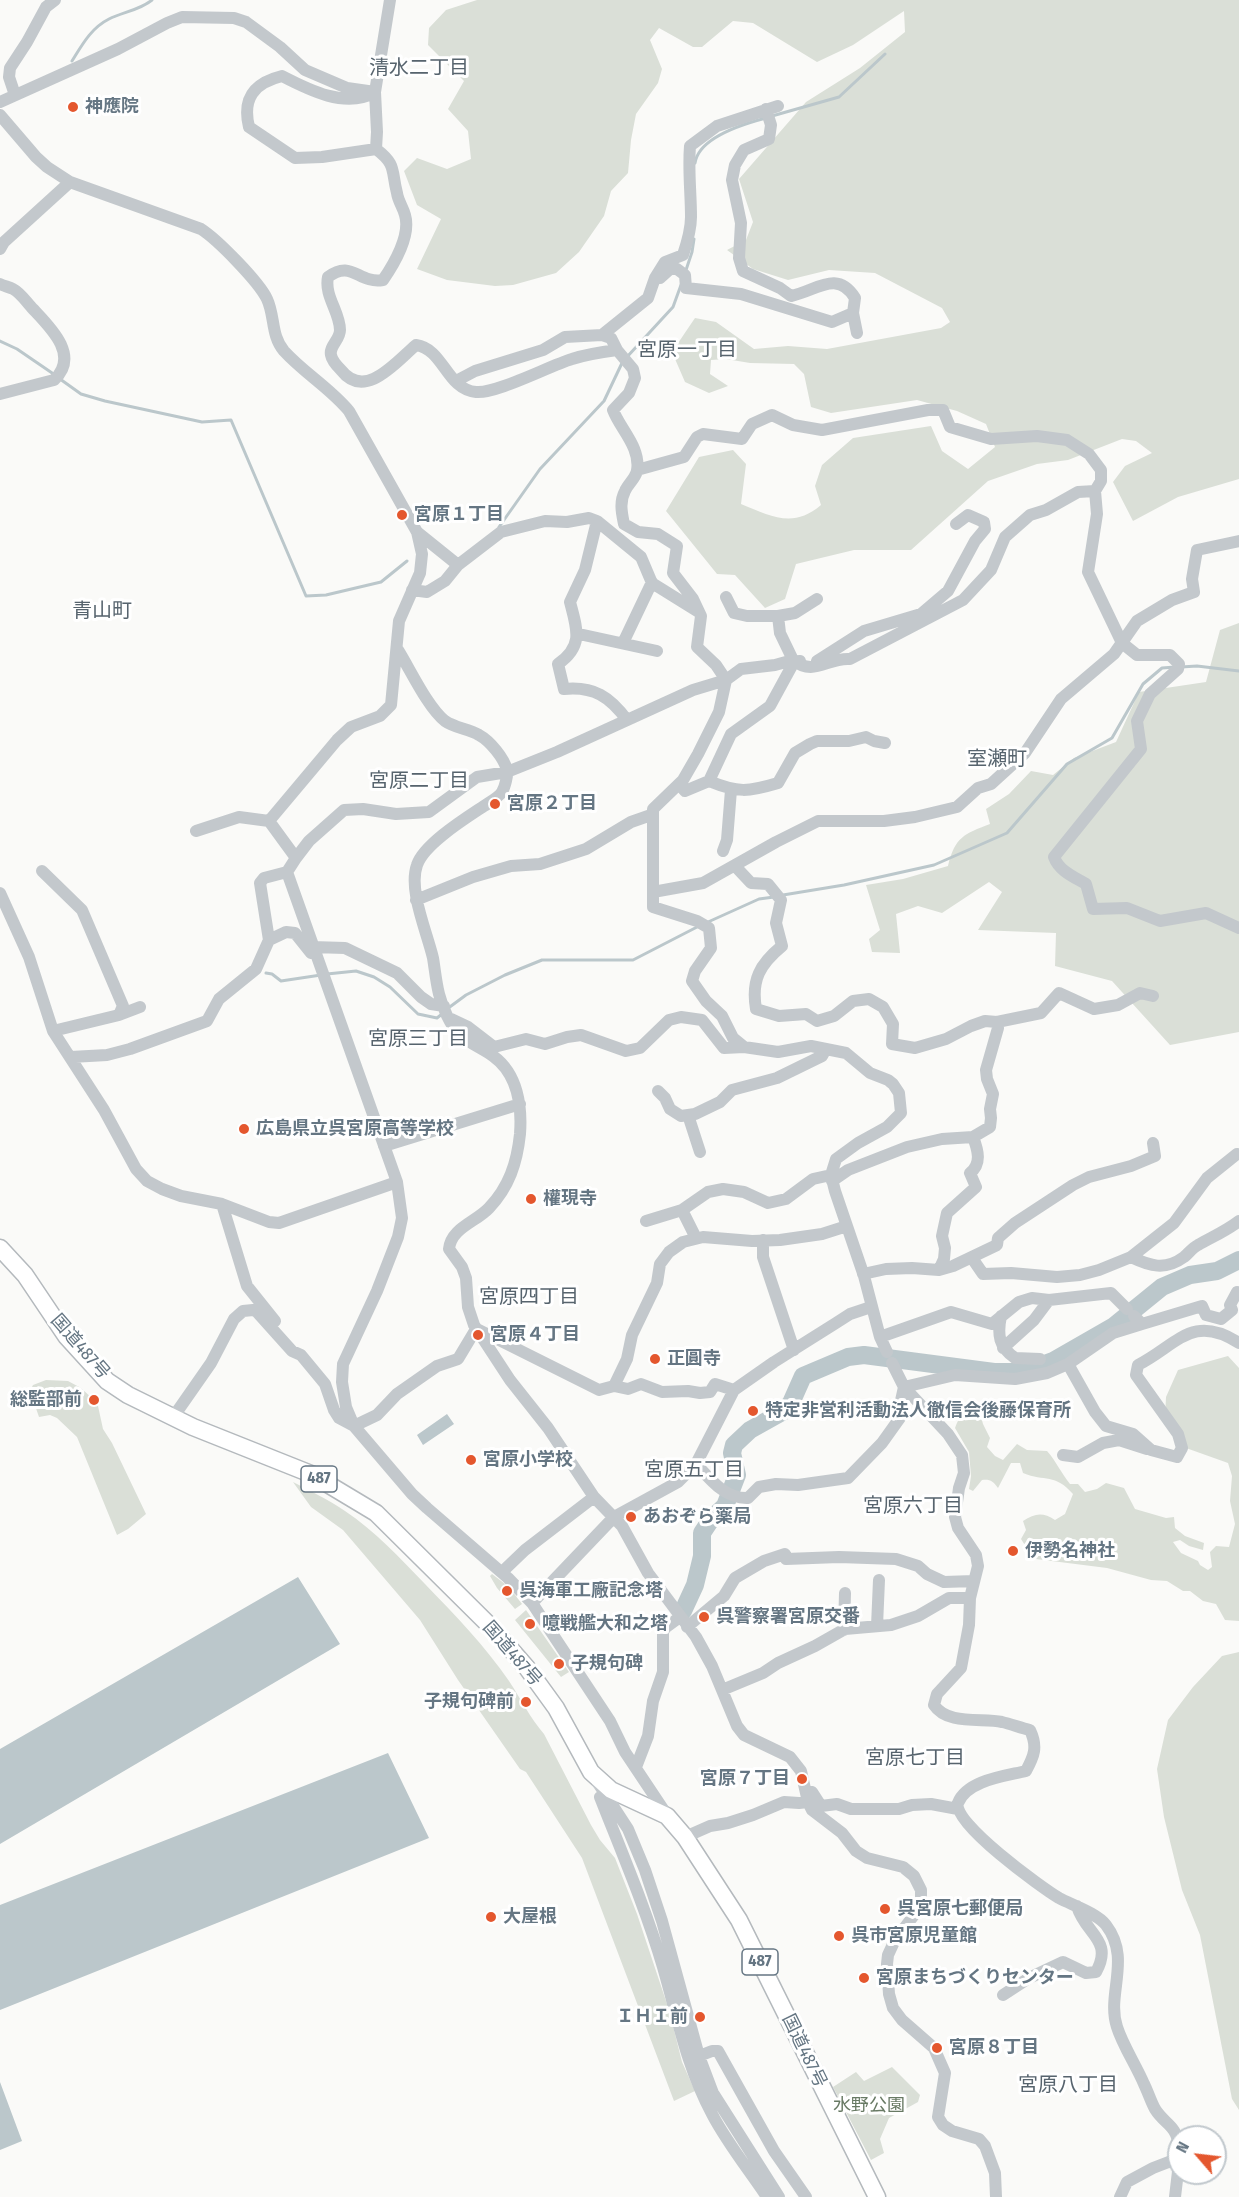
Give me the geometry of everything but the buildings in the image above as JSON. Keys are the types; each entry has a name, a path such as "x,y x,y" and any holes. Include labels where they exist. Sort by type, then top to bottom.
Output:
{"highway":[{"name":"国道487号","path":"0,1248 25,1275 66,1336 107,1380 128,1395 193,1426 311,1474 376,1513 494,1630 528,1668 556,1708 591,1772 611,1790 668,1816 685,1837 739,1920 877,2197"}],"street":[{"path":"15,94 9,77 10,68 46,7 55,0"},
{"path":"376,149 375,92 390,0"},
{"path":"0,102 118,49 182,16 234,18 246,22 280,46 305,70 347,88 375,92"},
{"path":"375,92 356,100 343,99 309,90 282,76 266,80 254,89 248,109 249,127 295,158 322,157 376,149 390,159 396,192 405,215 406,226 395,260 382,280 372,282 346,270 335,272 328,277 326,286 340,330 339,339 331,350 331,357 346,377 354,381 372,381 416,345 426,347 437,356 444,369 463,388 477,392 489,390 572,359 617,350"},
{"path":"602,335 648,298 665,262 683,255 691,219 688,180 690,146 717,126 772,108 769,139 744,150 735,165 732,180 741,223 739,258 743,271 780,288 791,296 821,285 838,283 850,290 855,298 853,314 857,333"},
{"path":"0,115 47,167 70,182 191,224 212,236 237,261 267,298 275,336 284,351 338,398 349,411 417,532 422,554 420,573 399,621 391,705 380,716 351,727 337,740 269,821"},
{"path":"0,249 4,242 70,182"},
{"path":"655,283 670,269 677,269 685,275 686,288 741,294 832,322 853,314"},
{"path":"0,284 15,290 51,328 63,347 64,365 58,376 0,394"},
{"path":"456,381 475,371 543,350 565,337 602,335 611,338 617,350 633,369 635,378 629,393 613,410 617,421 634,447 637,470 624,492 621,508 624,525 638,532 658,534 677,546 673,573 693,599 697,611"},
{"path":"637,470 684,457 697,437 703,434 742,439 752,424 772,415 793,424 822,430 928,410 943,410 950,427 991,439 1037,436 1067,440 1089,454 1101,470 1101,481 1095,491 1096,514 1088,572 1122,643 1137,655 1170,655 1179,664 1178,669 1149,694 1137,721 1141,749 1054,857 1056,864 1086,884 1093,909 1127,908 1160,921 1206,913 1239,928"},
{"path":"778,616 780,633 794,661 807,667 819,667 842,658 850,659 958,604 991,570 1005,537 1030,516 1078,492 1095,491"},
{"path":"71,1057 107,1055 130,1049 207,1021 219,999 256,969 269,940 261,884 264,878 287,872 309,841 344,810 363,809 396,814 429,812 477,777 507,772 557,752 693,690 726,680 741,669 794,661 816,661 864,631 921,614 948,591 975,542 985,529 984,522 968,515 956,524"},
{"path":"412,590 427,592 445,582 458,565 501,532 545,522 567,522 589,518 641,557 652,582 697,611 701,616 697,647 716,665 726,680 715,724 679,784 653,809 651,815 653,907 697,921 709,928 711,948 695,971 692,981 706,1001 722,1016 733,1038 744,1047"},
{"path":"597,522 585,570 570,602 579,634 569,656 558,664 564,689 582,687 610,699 627,720"},
{"path":"417,532 458,565"},
{"path":"653,892 703,883 818,821 884,821 915,817 957,807 978,788 991,784 1025,753 1061,699 1114,654 1137,621 1172,600 1194,592 1192,579 1197,550 1239,541"},
{"path":"623,643 652,582"},
{"path":"726,597 734,613 747,616 778,616 795,613 817,599"},
{"path":"579,634 657,651"},
{"path":"398,650 437,712 447,723 480,735 503,760 507,772 502,794 433,844 417,864 416,900 444,1006 455,1030 496,1058 508,1071 520,1104 520,1134 515,1164 509,1182 488,1209 462,1229 450,1242 449,1249 462,1267 466,1278 468,1307 476,1329 510,1380 548,1428 594,1497 615,1517 648,1573 704,1649 729,1710 744,1735 790,1757 801,1771 812,1810 842,1833 856,1851 867,1858 903,1868 914,1876 921,1890 921,1899 917,1911 894,1942 888,1955 889,1994 893,2008 902,2020 933,2048 945,2073 938,2117 943,2126 979,2139 985,2146 995,2174 996,2197"},
{"path":"679,784 686,791 709,781 731,734 770,706 794,661"},
{"path":"1052,713 1056,689"},
{"path":"709,781 731,790 754,790 778,783 795,753 817,741 849,741 866,737 885,743"},
{"path":"723,851 727,840 731,790"},
{"path":"416,900 511,866 540,864 586,849 631,822 651,815"},
{"path":"196,831 239,817 269,821 296,858"},
{"path":"735,866 751,883 768,884 782,900 776,923 782,946 760,968 753,995 756,1010 779,1016 806,1014 817,1021 834,1016 853,1001 869,999 883,1007 893,1024 891,1044 915,1048 946,1039 971,1026 1041,1012 1059,993 1094,1009 1118,1005 1140,993 1153,996"},
{"path":"42,871 82,910 123,1006 118,1015"},
{"path":"287,872 397,1182 402,1218 398,1237 377,1291 343,1364 342,1382 346,1407 354,1426 387,1466 427,1508 502,1572 532,1603 610,1721 625,1752 668,1816"},
{"path":"0,893 29,957 53,1031 104,1110 136,1169 147,1181 181,1196 222,1204 269,1222 279,1223 397,1182"},
{"path":"269,940 286,933 295,933 317,960"},
{"path":"312,947 345,948 397,973 431,1004 444,1006"},
{"path":"53,1031 118,1015 140,1007"},
{"path":"451,1019 468,1027 494,1047 525,1039 545,1044 581,1035 626,1051 640,1048 669,1020 681,1017 702,1020 724,1048 744,1047 778,1052 811,1046 846,1053 870,1073 888,1080 899,1093 901,1113 887,1127 858,1143 836,1159 832,1178 863,1274 880,1337 889,1357 904,1387 948,1434 962,1455 964,1473 959,1488 955,1517 958,1528 975,1555 978,1566 970,1598 969,1625 962,1668 937,1694 934,1704 942,1712 962,1719 1002,1722 1030,1730 1035,1746 1026,1771 982,1782 966,1793 958,1803 958,1809 973,1829 1020,1872 1058,1897 1105,1923 1115,1943 1119,1970 1114,2004 1116,2025 1155,2109 1170,2125"},
{"path":"646,1221 682,1210 708,1192 723,1189 744,1192 768,1203 786,1199 813,1179 832,1178 907,1147 942,1139 973,1137 990,1127 993,1094 987,1079 987,1070 998,1028 997,1022"},
{"path":"658,1091 670,1109 681,1116 688,1115 707,1110 720,1102 732,1090 777,1078 798,1068 822,1056 826,1049"},
{"path":"384,1146 520,1104"},
{"path":"688,1115 700,1152"},
{"path":"939,1270 944,1259 945,1248 942,1236 947,1213 976,1187 970,1173 975,1169 978,1159 978,1149 973,1137"},
{"path":"863,1274 886,1269 939,1270 972,1258 997,1245 998,1238 1015,1223 1073,1185 1089,1177 1131,1166 1155,1156 1153,1143"},
{"path":"972,1258 983,1274 1011,1273 1057,1277 1080,1275 1099,1270 1131,1257 1174,1223 1206,1178 1237,1154"},
{"path":"222,1204 247,1286 325,1384 339,1418 354,1426"},
{"path":"682,1210 696,1238"},
{"path":"1131,1257 1149,1266 1160,1267 1172,1264 1195,1246 1229,1229 1239,1221"},
{"path":"614,1386 627,1359 632,1335 657,1283 660,1264 669,1252 683,1242 696,1238 763,1240 822,1234 847,1226"},
{"path":"763,1240 763,1257 794,1350"},
{"path":"904,1387 955,1376 1016,1379 1047,1373 1068,1364 1134,1316 1202,1306 1206,1315 1221,1319 1232,1310 1230,1305 1237,1292"},
{"path":"880,1337 951,1312 992,1324 1018,1302 1032,1299 1048,1300 1111,1293 1134,1316"},
{"path":"1003,1348 1034,1320 1048,1300"},
{"path":"532,1603 615,1517 678,1482 696,1464 735,1390 850,1314 871,1307"},
{"path":"174,1416 211,1362 234,1319 243,1311 257,1312 292,1351 301,1355"},
{"path":"1001,1316 999,1339 1003,1348 1015,1358 1040,1359"},
{"path":"476,1329 599,1390 614,1386 628,1389 640,1384 662,1392 688,1391 700,1394 710,1392 716,1384 735,1390"},
{"path":"354,1426 377,1415 398,1394 436,1366 458,1359 476,1329"},
{"path":"1063,1455 1078,1457 1103,1443 1119,1440 1177,1457 1182,1448 1178,1434 1136,1375 1138,1365 1190,1332 1204,1330 1219,1333 1239,1343"},
{"path":"1068,1364 1100,1420 1106,1426 1134,1434 1151,1450"},
{"path":"696,1464 716,1486 741,1499 748,1498 759,1487 776,1484 798,1485 848,1478 882,1443 902,1415 900,1404 904,1387"},
{"path":"502,1572 525,1550 594,1497"},
{"path":"636,1767 648,1736 652,1701 663,1672 664,1628 684,1622 724,1596 735,1578 764,1562 785,1557 896,1560 918,1566 927,1574 944,1582 974,1581"},
{"path":"878,1626 879,1580"},
{"path":"844,1630 845,1593"},
{"path":"722,1690 763,1673 844,1630 891,1625 918,1616 949,1598 970,1598"},
{"path":"591,1772 640,1899 663,1968 680,2035 713,2093 779,2197"},
{"path":"685,1837 710,1826 753,1815 784,1802 799,1803 812,1792 821,1806 837,1804 851,1809 899,1809 912,1805 931,1804 958,1809"},
{"path":"1003,1995 1029,1978 1063,1962 1086,1973 1096,1972 1104,1952 1097,1937 1080,1918 1077,1906"},
{"path":"694,2058 718,2051 774,2151 806,2197"},
{"path":"694,2058 712,2115 767,2197"},
{"path":"1120,2197 1127,2182 1153,2168 1167,2164"}],"green space":[{"path":"477,0 1239,0 1239,479 1178,497 1133,521 1113,482 1125,466 1152,453 1136,441 1122,439 1068,460 1037,464 988,481 911,550 854,550 796,564 785,599 765,608 735,575 717,574 666,511 699,457 733,450 746,464 741,504 772,516 791,518 801,517 821,505 815,486 822,465 853,438 931,426 942,451 968,469 995,447 986,424 957,411 917,400 831,413 811,407 804,374 794,364 711,360 710,374 728,386 709,393 685,382 672,352 695,318 716,322 754,349 788,346 827,349 941,328 950,322 942,308 875,273 829,270 788,280 753,269 727,250 746,240 753,222 739,179 806,102 860,68 905,32 904,11 853,45 817,62 753,23 733,21 702,47 693,47 659,28 650,40 662,69 658,83 636,114 628,173 611,191 604,216 579,252 556,273 513,285 495,286 447,280 417,269 441,219 417,205 404,171 417,158 447,169 471,159 468,131 448,109 464,81 428,45 429,28 446,10"},
{"path":"1239,623 1239,1032 1170,1045 1112,981 1055,966 1056,933 978,930 1002,892 989,882 942,913 918,906 896,914 900,953 872,952 869,939 880,930 866,885 903,879 948,866 954,849 962,838 990,824 986,809 1009,794 1031,771 1053,775 1074,758 1116,742 1139,692 1206,682 1220,630"},
{"path":"1228,1356 1239,1368 1239,1621 1225,1620 1216,1604 1203,1601 1190,1591 1183,1591 1167,1581 1151,1580 1107,1568 1036,1559 1034,1552 1028,1550 1021,1539 1026,1530 1023,1521 1039,1514 1055,1520 1065,1514 1073,1494 1067,1487 1055,1480 1023,1473 1020,1463 1011,1463 998,1488 991,1481 982,1480 973,1491 969,1489 971,1476 969,1452 955,1428 963,1413 978,1406 990,1438 987,1447 995,1456 1003,1460 1017,1444 1027,1450 1047,1451 1070,1484 1078,1484 1085,1492 1097,1489 1106,1483 1124,1488 1135,1509 1166,1518 1174,1517 1175,1528 1185,1536 1204,1543 1203,1550 1189,1546 1180,1540 1173,1542 1181,1553 1198,1561 1208,1570 1212,1567 1210,1552 1216,1546 1229,1547 1235,1524 1230,1501 1232,1476 1228,1463 1186,1448 1165,1419 1166,1397 1178,1370"},
{"path":"46,1380 68,1381 81,1388 98,1406 103,1429 146,1514 117,1535 77,1437 57,1418 50,1415 39,1417 30,1391 33,1385"},
{"path":"293,1482 345,1511 367,1527 397,1555 490,1655 544,1734 591,1825 615,1858 637,1914 669,2010 682,2062 695,2091 674,2101 582,1858 526,1772 520,1769 458,1680 420,1620 343,1530 311,1507"},
{"path":"492,1574 509,1587 522,1604 515,1609 497,1588 490,1576"},
{"path":"526,1610 569,1672 561,1677 515,1620"},
{"path":"1239,1652 1239,2110 1232,2099 1200,1935 1182,1890 1164,1817 1157,1769 1168,1720 1193,1687 1222,1656"},
{"name":"水野公園","path":"892,2067 920,2095 918,2102 889,2118 880,2139 884,2153 871,2160 833,2087 856,2072 864,2081"}],"shaded area":[{"path":"447,1414 454,1424 423,1445 417,1435"},
{"path":"298,1577 340,1644 0,1844 0,1749"},
{"path":"388,1753 429,1838 0,2010 0,1905"},
{"path":"0,2082 22,2141 0,2150"}],"waterway":[{"path":"72,61 97,27 152,0"},
{"path":"772,116 839,97 885,54"},
{"path":"695,163 698,154 713,139 734,128 766,118"},
{"path":"686,270 694,239"},
{"path":"626,358 673,307 681,285"},
{"path":"0,341 17,349 55,375"},
{"path":"499,527 540,469 604,401 622,363"},
{"path":"60,379 81,394 105,401 202,422 231,420 306,596 326,595 381,582 407,561"},
{"path":"1181,667 1197,666 1239,671"},
{"path":"783,895 844,885 934,865 1007,833 1067,764 1112,738 1143,684 1162,668 1175,667"},
{"path":"708,922 759,899 774,897"},
{"path":"447,1009 466,995 505,975 542,960 633,960 699,926"},
{"path":"327,974 356,971 374,977 390,987 418,1014 437,1018 442,1014"},
{"path":"266,973 272,974 281,981 321,975"},
{"path":"683,1611 695,1585 702,1556 702,1533 712,1518 725,1506 737,1475 732,1453 734,1445 750,1430 784,1411 791,1403 803,1376 848,1357 864,1355 994,1372 1018,1372 1034,1368 1053,1361 1114,1326 1162,1287 1190,1275 1217,1271 1239,1260"}],"place":[{"name":"神應院","path":"73,107"},
{"name":"宮原１丁目","path":"402,515"},
{"name":"宮原２丁目","path":"495,804"},
{"name":"広島県立呉宮原高等学校","path":"244,1129"},
{"name":"權現寺","path":"531,1199"},
{"name":"宮原４丁目","path":"478,1335"},
{"name":"正圓寺","path":"655,1359"},
{"name":"総監部前","path":"94,1400"},
{"name":"特定非営利活動法人徹信会後藤保育所","path":"753,1411"},
{"name":"宮原小学校","path":"471,1460"},
{"name":"あおぞら薬局","path":"631,1517"},
{"name":"伊勢名神社","path":"1013,1551"},
{"name":"呉海軍工廠記念塔","path":"507,1591"},
{"name":"呉警察署宮原交番","path":"704,1617"},
{"name":"噫戦艦大和之塔","path":"530,1624"},
{"name":"子規句碑","path":"559,1664"},
{"name":"子規句碑前","path":"526,1702"},
{"name":"宮原７丁目","path":"802,1779"},
{"name":"呉宮原七郵便局","path":"885,1909"},
{"name":"大屋根","path":"491,1917"},
{"name":"呉市宮原児童館","path":"839,1936"},
{"name":"宮原まちづくりセンター","path":"864,1978"},
{"name":"ＩＨＩ前","path":"700,2017"},
{"name":"宮原８丁目","path":"937,2048"}],"district":[{"name":"清水二丁目","path":"419,68"},
{"name":"宮原一丁目","path":"687,350"},
{"name":"青山町","path":"102,611"},
{"name":"室瀬町","path":"997,759"},
{"name":"宮原二丁目","path":"419,781"},
{"name":"宮原三丁目","path":"418,1039"},
{"name":"宮原四丁目","path":"529,1297"},
{"name":"宮原五丁目","path":"694,1470"},
{"name":"宮原六丁目","path":"913,1506"},
{"name":"宮原七丁目","path":"915,1758"},
{"name":"宮原八丁目","path":"1068,2085"}]}
